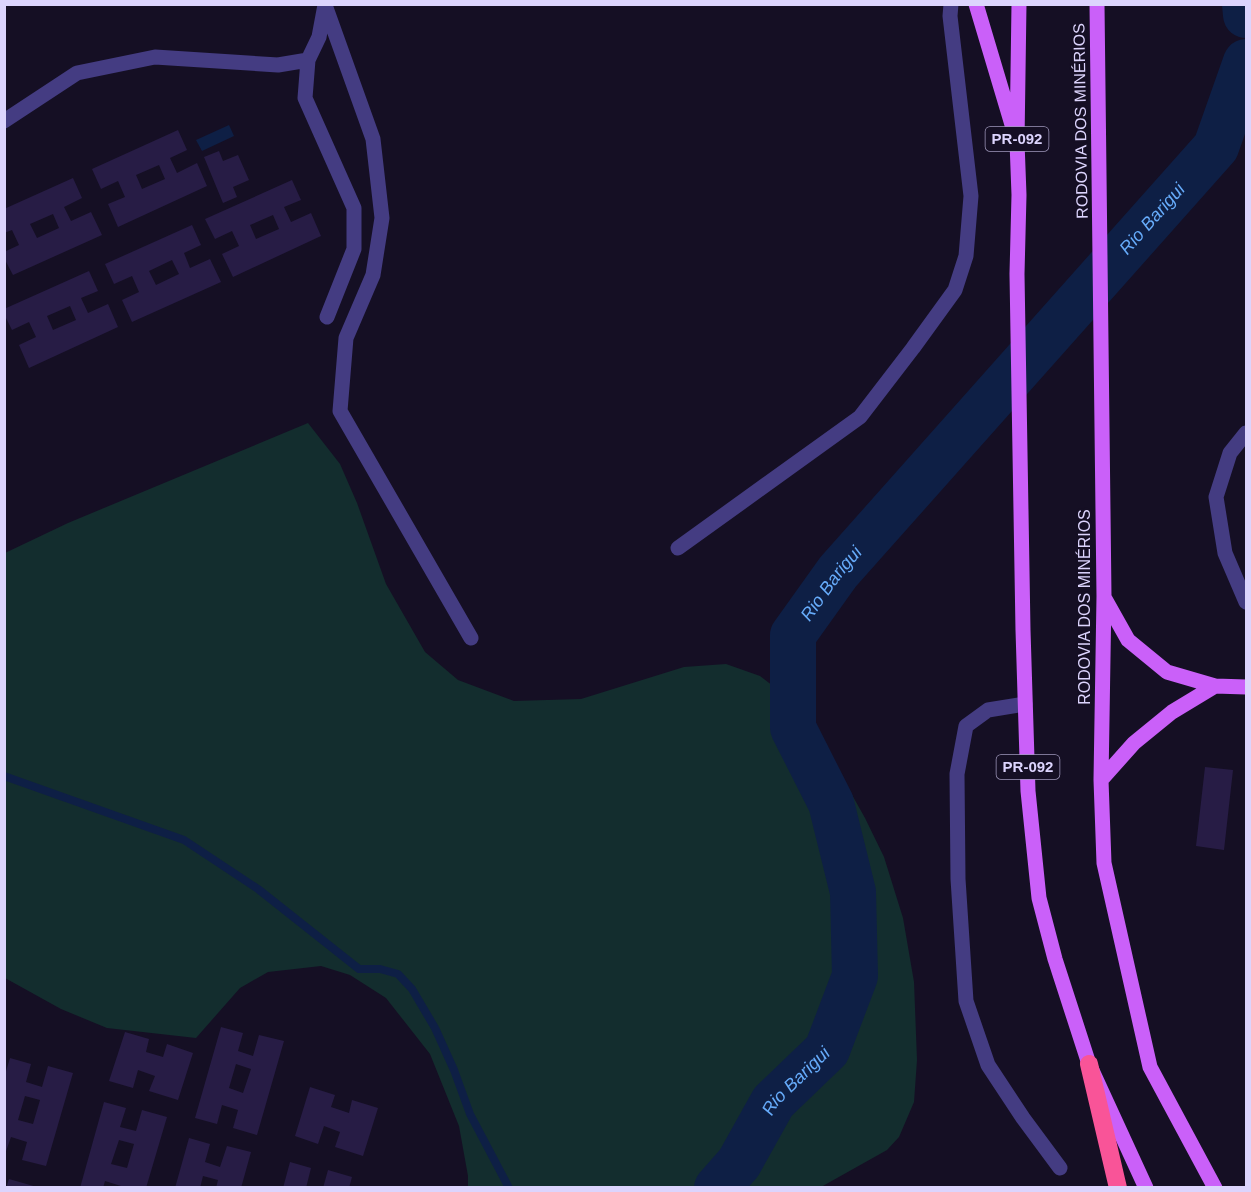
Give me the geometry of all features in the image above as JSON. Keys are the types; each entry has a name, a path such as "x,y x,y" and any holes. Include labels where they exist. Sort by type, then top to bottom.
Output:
{"highway":[{"path":"1089,1064 1118,1188"}],"main road":[{"path":"976,4 1017,142"},
{"name":"PR-092","path":"1019,4 1017,142 1019,462 1028,791 1038,898 1089,1064 1146,1188"},
{"name":"RODOVIA DOS MINÉRIOS","path":"1097,4 1104,596 1101,780 1104,863 1150,1067 1215,1188"},
{"path":"1104,596 1128,640 1167,672 1215,686 1246,687"},
{"path":"1101,780 1134,743 1149,730 1172,712 1215,686"}],"street":[{"path":"325,4 319,37 308,60 305,98 354,208 354,249 327,317"},
{"path":"325,4 373,139 381,218 373,275 346,338 340,411 471,638"},
{"path":"678,548 860,417 955,290 966,256 971,196 950,16 951,4"},
{"path":"4,121 77,73 154,57 278,65 308,60"},
{"path":"1246,433 1230,453 1216,497 1225,553 1246,602"},
{"path":"1025,704 988,710 966,726 957,774 958,879 966,1001 988,1065 1060,1168"}],"green space":[{"path":"308,423 340,464 357,503 386,584 425,652 458,680 514,701 581,699 684,667 726,664 760,676 782,693 828,752 865,818 884,857 903,918 914,982 917,1060 914,1102 899,1137 887,1150 821,1187 468,1187 459,1126 430,1054 386,998 350,975 321,966 268,972 240,988 196,1038 107,1028 61,1009 5,978 5,553 68,523"}],"water":[{"path":"229,125 234,136 202,151 196,140"}],"building":[{"path":"178,130 187,150 170,158 177,173 197,163 207,186 118,227 108,204 125,197 118,181 101,189 92,169","holes":["159,165 165,179 142,189 136,175"]},
{"path":"219,151 223,161 238,155 249,180 233,187 237,197 223,203 204,157"},
{"path":"73,178 82,198 64,207 71,221 91,212 102,235 13,275 4,258 4,252 19,245 12,230 4,233 4,209","holes":["53,214 59,228 37,238 30,224"]},
{"path":"292,180 301,200 284,207 291,222 311,213 321,236 233,277 222,254 239,246 232,231 215,239 205,219","holes":["273,215 279,229 256,239 250,225"]},
{"path":"192,225 201,245 184,253 190,268 210,259 221,282 132,322 122,300 139,292 132,276 114,284 105,264","holes":["172,260 179,274 156,285 149,271"]},
{"path":"89,271 98,291 81,298 88,313 108,304 118,327 29,368 19,345 36,337 29,322 12,330 4,309","holes":["70,306 76,320 53,330 47,316"]},
{"path":"1205,767 1233,770 1224,850 1196,846"},
{"path":"221,1027 243,1033 238,1051 253,1056 259,1035 284,1041 257,1135 233,1128 238,1110 222,1105 217,1124 195,1118","holes":["236,1064 251,1069 243,1093 229,1088"]},
{"path":"125,1032 149,1039 146,1052 163,1057 167,1044 193,1053 178,1100 149,1091 155,1076 138,1070 133,1088 109,1081"},
{"path":"10,1058 31,1064 26,1082 42,1087 48,1066 73,1073 46,1166 22,1160 27,1142 11,1137 4,1157 4,1078","holes":["25,1096 40,1100 33,1124 18,1120"]},
{"path":"310,1087 335,1095 331,1107 349,1113 352,1100 378,1108 363,1156 335,1147 340,1132 324,1126 318,1144 295,1136"},
{"path":"104,1102 126,1108 120,1127 136,1131 142,1110 167,1117 146,1188 121,1188 121,1186 105,1181 103,1188 80,1188","holes":["119,1140 134,1144 127,1168 111,1164"]},
{"path":"189,1138 210,1144 205,1162 220,1167 227,1146 251,1152 241,1188 216,1188 218,1180 203,1176 200,1188 175,1188"},
{"path":"290,1162 311,1168 306,1188 283,1188"},
{"path":"328,1170 352,1177 349,1188 323,1188"},
{"path":"9,1179 37,1187 37,1188 6,1188"}],"waterway":[{"name":"Rio Barigui","path":"1245,4 1246,15"},
{"name":"Rio Barigui","path":"717,1188 739,1163 773,1102 827,1050 855,976 853,892 831,803 793,728 793,635 838,572 1216,147 1246,62"},
{"path":"4,776 184,840 258,889 359,969 380,969 398,974 412,989 435,1028 470,1114 509,1188"}]}
